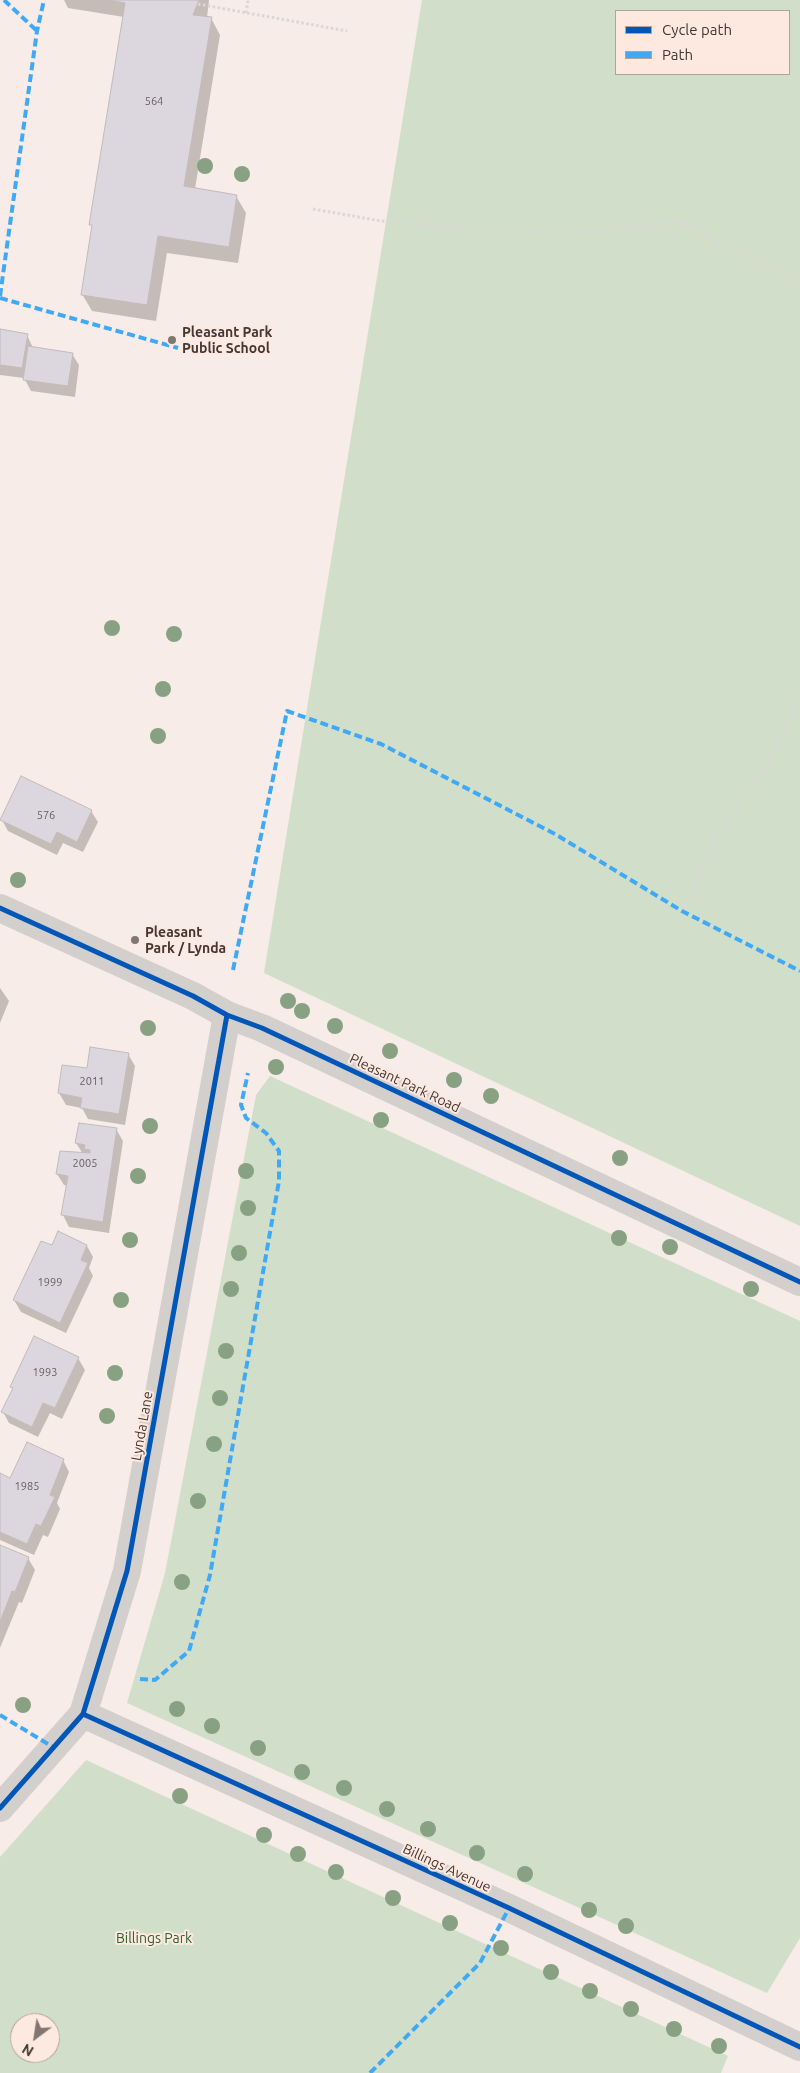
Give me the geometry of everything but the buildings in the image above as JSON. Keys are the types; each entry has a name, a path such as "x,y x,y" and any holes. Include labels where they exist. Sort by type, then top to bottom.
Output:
{"street":[{"name":"Pleasant Park Road","path":"0,908 193,996 227,1015 262,1028 800,1282"},
{"name":"Lynda Lane","path":"0,1808 83,1714 127,1571 227,1015"},
{"name":"Billings Avenue","path":"83,1714 509,1908 800,2047"}],"path":[{"path":"246,13 248,0"},
{"path":"198,4 347,31"},
{"path":"313,208 381,220 489,231 581,231 680,222 800,281"},
{"path":"682,911 720,830 770,762 800,699"}],"green space":[{"path":"422,0 800,0 800,1226 264,973"},
{"path":"270,1076 800,1321 800,1938 767,1993 127,1703 165,1573 256,1095"},
{"name":"Billings Park","path":"86,1760 728,2056 721,2073 0,2073 0,1857"}],"marked path":[{"path":"4,0 37,31"},
{"path":"0,296 37,31 44,0"},
{"path":"0,298 178,348"},
{"path":"233,970 287,711 381,744 555,834 682,911 800,971"},
{"path":"140,1679 155,1680 189,1651 210,1575 279,1181 279,1151 266,1133 246,1118 241,1105 248,1073"},
{"path":"0,1715 53,1747"},
{"path":"370,2073 480,1963 509,1908"}],"cycle path":[{"path":"0,908 193,996 227,1015 262,1028 800,1282"},
{"path":"0,1808 83,1714 127,1571 227,1015"},
{"path":"83,1714 509,1908 800,2047"}],"place":[{"name":"Pleasant Park Public School","path":"172,340"},
{"name":"Pleasant Park / Lynda","path":"135,940"}]}
